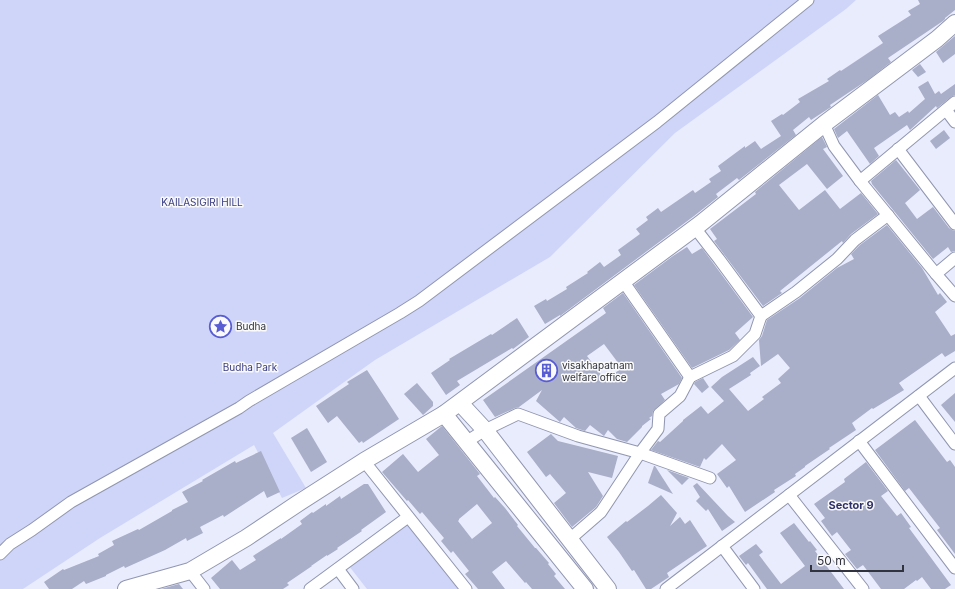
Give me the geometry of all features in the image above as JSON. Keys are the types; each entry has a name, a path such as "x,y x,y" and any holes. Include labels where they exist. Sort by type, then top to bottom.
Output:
{"street":[{"path":"0,554 10,544 71,502 239,408 419,302 657,122 808,0"},
{"path":"126,589 190,571 246,538 364,461 444,414 695,228 824,124 937,39 955,23"},
{"path":"860,181 955,102"},
{"path":"946,110 955,122"},
{"path":"824,124 834,146 860,181 955,296"},
{"path":"898,149 955,224"},
{"path":"570,539 602,512 640,453 658,429 659,414 680,396 690,377 733,356 755,334 761,316 796,292 836,259 855,240 888,215"},
{"path":"695,228 761,316"},
{"path":"936,274 955,258"},
{"path":"623,281 690,377"},
{"path":"666,589 955,368"},
{"path":"919,396 955,444"},
{"path":"460,403 485,430 608,589"},
{"path":"444,414 585,589"},
{"path":"466,442 485,430 518,414 578,436 640,453 710,478"},
{"path":"859,442 955,568"},
{"path":"364,461 466,589"},
{"path":"789,495 863,589"},
{"path":"310,589 408,517"},
{"path":"722,546 754,589"},
{"path":"338,569 353,589"},
{"path":"190,571 204,589"}],"green space":[{"name":"KAILASIGIRI HILL","path":"0,0 856,0 846,9 675,133 550,257 375,360 273,433 306,488 282,498 254,445 100,538 23,589 0,589"},
{"path":"405,522 458,589 367,589 349,566"}],"building":[{"path":"918,0 955,0 955,10 943,21 888,58 891,62 869,79 830,105 831,107 811,120 809,117 793,130 796,135 739,180 737,178 716,194 718,197 694,216 560,316 545,324 534,306 546,299 547,301 567,289 566,287 588,273 587,272 600,262 604,267 621,255 618,250 640,234 636,229 648,220 646,217 658,208 661,212 693,190 695,193 711,182 709,179 721,171 718,166 745,146 745,148 755,141 761,149 781,136 771,121 782,114 783,115 800,102 798,99 829,81 827,79 883,43 878,36 911,15 908,11 920,4"},
{"path":"955,36 955,54 943,63 936,52"},
{"path":"920,64 926,72 918,77 912,70"},
{"path":"928,81 935,94 939,91 941,94 955,84 955,95 937,108 936,106 910,130 907,125 874,148 879,156 870,164 847,131 838,138 834,129 878,95 890,115 895,112 899,117 908,111 909,113 925,99 918,87"},
{"path":"944,130 950,138 936,149 930,141"},
{"path":"822,137 827,147 823,149 843,176 827,189 807,164 779,185 799,210 825,190 840,209 861,193 878,214 780,291 782,293 763,306 714,241 717,239 710,229 756,194 755,192"},
{"path":"896,160 920,190 905,203 917,219 933,207 949,228 955,231 955,251 951,252 948,247 933,259 872,184 871,181"},
{"path":"887,225 922,268 938,295 940,293 947,302 935,312 951,336 955,334 955,351 945,357 942,353 899,383 904,390 873,409 872,408 852,423 856,430 805,466 795,474 796,476 774,490 775,492 745,512 729,486 727,488 717,474 736,460 722,444 706,460 704,458 700,467 651,450 658,441 660,442 683,420 701,406 708,414 724,401 711,387 722,377 753,357 760,366 750,373 751,375 729,389 748,411 764,399 762,397 781,383 778,379 790,368 778,354 761,366 759,340 762,336 767,320 800,298 837,268 854,259 851,254 860,245"},
{"path":"687,247 692,254 702,248 753,317 735,333 740,340 729,350 692,368 634,285"},
{"path":"623,293 682,378 679,384 661,394 665,400 653,411 652,416 649,418 651,419 627,442 617,439 608,430 604,436 590,425 585,431 576,428 564,417 560,422 536,401 542,390 519,407 495,417 483,400 606,313 603,308","holes":["604,344 622,368 605,380 587,356"]},
{"path":"517,318 529,337 513,349 512,348 457,381 460,385 446,395 431,373 450,360 449,359 491,334 492,335"},
{"path":"367,370 399,419 363,443 362,441 359,443 337,416 328,423 316,406 349,384 347,382"},
{"path":"703,378 709,387 702,393 694,384"},
{"path":"417,383 433,402 433,406 423,415 404,394"},
{"path":"955,393 955,422 941,405"},
{"path":"915,420 947,462 950,460 955,467 955,554 937,530 940,528 909,488 905,491 875,450"},
{"path":"442,426 480,474 477,476 494,498 495,497 505,508 518,525 517,526 549,563 548,564 556,574 554,576 565,589 532,589 506,561 492,572 505,589 478,589 465,574 469,571 453,551 451,553 441,541 444,538 422,512 420,514 408,500 407,501 382,472 403,454 418,472 439,455 426,439","holes":["477,504 492,523 472,539 458,521"]},
{"path":"307,428 327,462 311,472 291,438"},
{"path":"551,434 558,441 618,456 612,478 588,472 603,496 596,507 572,527 554,503 566,493 550,474 546,477 527,452"},
{"path":"261,451 280,492 267,498 264,491 224,517 223,515 200,527 203,533 187,541 186,538 165,550 125,568 124,566 106,576 86,584 84,581 72,589 49,589 44,582 63,569 64,570 99,556 98,554 114,545 112,541 138,529 139,530 188,502 182,492 235,461 236,463"},
{"path":"866,462 888,491 881,496 897,516 901,513 911,527 909,528 951,585 945,589 931,589 922,577 904,589 881,589 863,565 857,569 845,554 851,550 837,532 832,536 821,521 825,518 814,504 845,482 844,479"},
{"path":"655,466 673,494 648,483"},
{"path":"667,470 689,478 682,485"},
{"path":"697,483 735,522 722,531 708,509 706,511 696,501 700,497 693,486"},
{"path":"364,484 368,484 386,512 337,548 338,549 287,583 289,585 283,589 220,589 211,578 232,560 240,570 256,560 253,556 302,524 300,521 312,512 313,513 326,504 326,506 340,496 341,499"},
{"path":"661,495 677,513 670,526 680,517 685,524 690,520 707,546 667,573 669,577 651,589 646,589 634,570 632,571 607,537"},
{"path":"794,523 817,550 815,551 844,589 767,589 748,563 746,565 739,556 756,544 763,552 759,555 781,584 805,566 780,533"},
{"path":"179,584 183,589 161,589"}],"place":[{"name":"Budha","path":"220,326"},
{"name":"visakhapatnam welfare office","path":"546,371"}],"district":[{"name":"Sector 9","path":"851,505"}],"park label":[{"name":"Budha Park","path":"250,367"}]}
